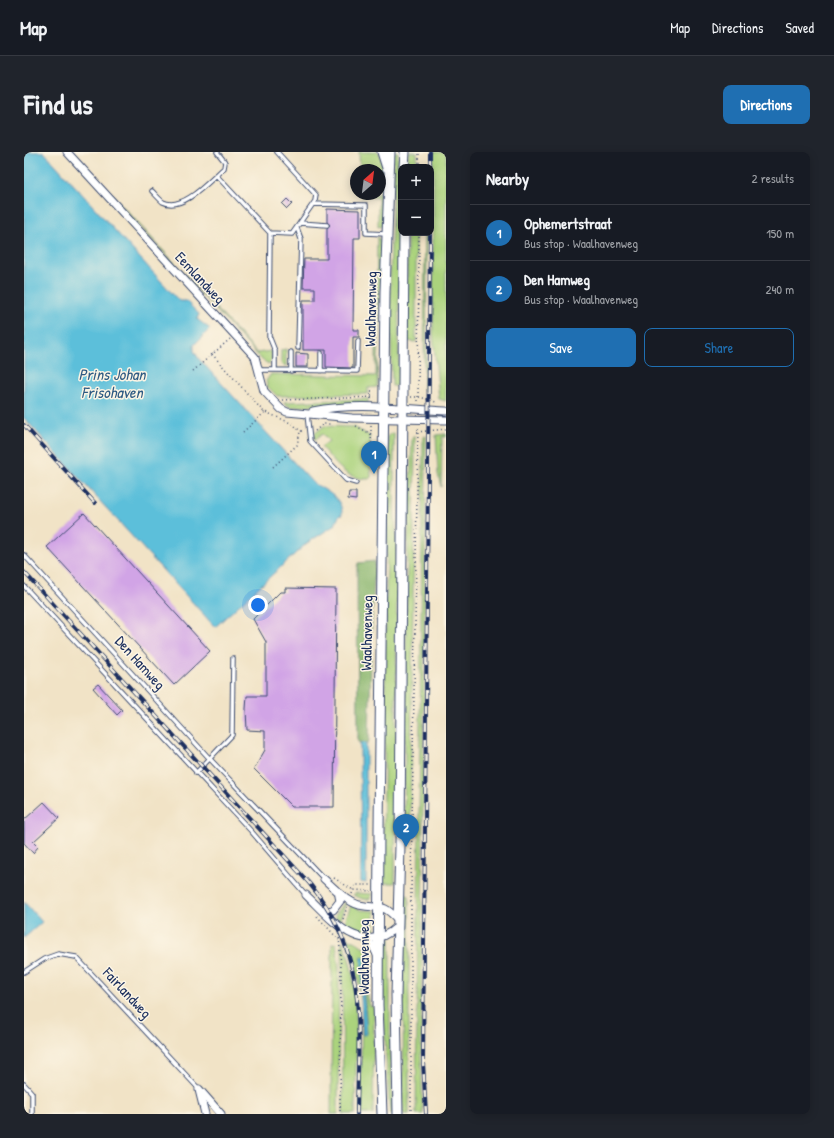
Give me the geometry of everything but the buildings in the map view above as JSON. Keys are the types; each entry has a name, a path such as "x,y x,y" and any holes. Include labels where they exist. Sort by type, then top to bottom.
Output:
{"street":[{"name":"Eemlandweg","path":"67,152 255,357 263,389 272,400 287,412 403,420 446,420"},
{"path":"382,152 390,180"},
{"name":"Waalhavenweg","path":"382,1114 378,1005 378,938 384,397 390,152"},
{"path":"404,152 404,164"},
{"path":"398,1114 396,995 398,923 404,236"},
{"name":"Eemlandweg","path":"307,413 323,409 384,408 446,411"},
{"name":"Den Hamweg","path":"324,879 350,900 360,905 379,906 390,911 398,923"},
{"path":"315,904 325,911 334,910 340,901 338,891"},
{"path":"306,895 340,928 364,938 373,946 378,957"},
{"path":"364,938 378,938 398,923"},
{"name":"Fairlandweg","path":"199,1089 205,1114"},
{"name":"Fairlandweg","path":"199,1089 221,1114"}],"lane":[{"path":"152,191 164,202 171,204 182,203 216,175 225,165 224,160 217,152"},
{"path":"270,233 292,234 316,198 314,193 276,152"},
{"path":"216,175 270,233 269,336 275,351 275,370"},
{"path":"312,204 366,205 366,234 387,234"},
{"path":"300,223 327,225"},
{"path":"297,228 300,239 298,348"},
{"path":"259,370 357,371 358,341"},
{"path":"291,352 292,370"},
{"path":"321,353 321,371"},
{"path":"307,413 310,440 346,480 356,483"},
{"name":"Den Hamweg","path":"24,555 210,759 324,879"},
{"path":"24,586 196,773 252,831 306,895"},
{"path":"196,773 229,739 233,731 233,658"},
{"name":"Fairlandweg","path":"24,972 44,959 58,954 76,957 199,1089"},
{"path":"24,1084 32,1093 32,1114"}],"path":[{"path":"419,152 419,164"},
{"path":"418,409 419,236"},
{"path":"193,371 235,334"},
{"path":"272,400 384,397"},
{"path":"403,397 418,397 437,402"},
{"path":"243,432 265,412"},
{"path":"411,1114 411,891 418,420"},
{"path":"418,432 446,429"},
{"path":"273,467 297,445 300,432"},
{"path":"371,434 372,467"},
{"name":"Waalhavenweg","path":"340,1114 341,969 339,937 340,928 353,890"}],"green space":[{"path":"71,152 73,152 257,353 271,351 272,359 269,364 262,360"},
{"path":"359,152 379,152 383,164 360,164"},
{"path":"394,152 398,152 399,386 392,386 390,277"},
{"path":"408,152 417,152 417,164 408,164"},
{"path":"433,152 446,152 446,401 439,399 433,333"},
{"path":"378,200 383,200 382,226 378,227"},
{"path":"377,236 382,243 377,387 368,388 368,394 277,396 268,387 266,381 271,374 376,376"},
{"path":"407,236 416,236 416,342 407,341"},
{"path":"425,236 427,236 426,391 424,391"},
{"path":"286,349 286,366 281,363 281,350"},
{"path":"368,399 368,403 291,407 284,402"},
{"path":"324,426 354,427 370,436 371,477 369,479 353,476 337,465 321,447 329,441 322,434 315,440 314,434"},
{"path":"394,433 394,506 397,545 395,883 383,883 388,437 390,434"},
{"path":"446,434 446,437 442,437 441,487 438,474 436,435"},
{"path":"415,436 410,832 404,832 407,566 412,438"},
{"path":"426,436 421,1055 423,1114 416,1114 423,437"},
{"path":"375,561 368,743 358,742 357,567 358,563"},
{"path":"355,893 373,894 369,899 363,899 353,895"},
{"path":"404,894 409,896 409,1114 403,1114"},
{"path":"346,902 339,922 335,915"},
{"path":"351,905 361,910 375,911 374,936 359,934 343,927"},
{"path":"347,938 365,948 371,956 372,961 372,966 366,985 370,1006 374,1007 373,1114 360,1114 362,1011 363,1034 367,1034 362,956 361,999 355,966"},
{"path":"390,938 390,1038 393,1114 390,1114 388,1093 383,985 383,942"},
{"path":"342,940 349,957 355,1000 355,1114 343,1114"},
{"path":"336,943 339,968 338,1114 331,1114 332,944"}],"water":[{"name":"Prins Johan Frisohaven","path":"24,152 44,152 179,301 186,301 199,314 197,319 210,329 194,345 194,351 199,359 311,481 332,495 339,503 342,515 339,516 335,525 307,543 215,627 24,418"},
{"path":"360,743 366,743 366,883 361,882"},
{"path":"24,902 42,922 24,938"},
{"path":"362,956 365,958 363,990 367,1034 365,1035 363,1035 361,999"}],"railway":[{"path":"430,152 430,164"},
{"path":"426,1114 423,1062 430,236"},
{"path":"24,425 95,503"},
{"path":"24,572 309,883 329,910 342,938 351,965 356,993 358,1021 357,1114"}],"place":[{"name":"Ophemertstraat","path":"374,474"},
{"name":"Den Hamweg","path":"406,847"}]}
